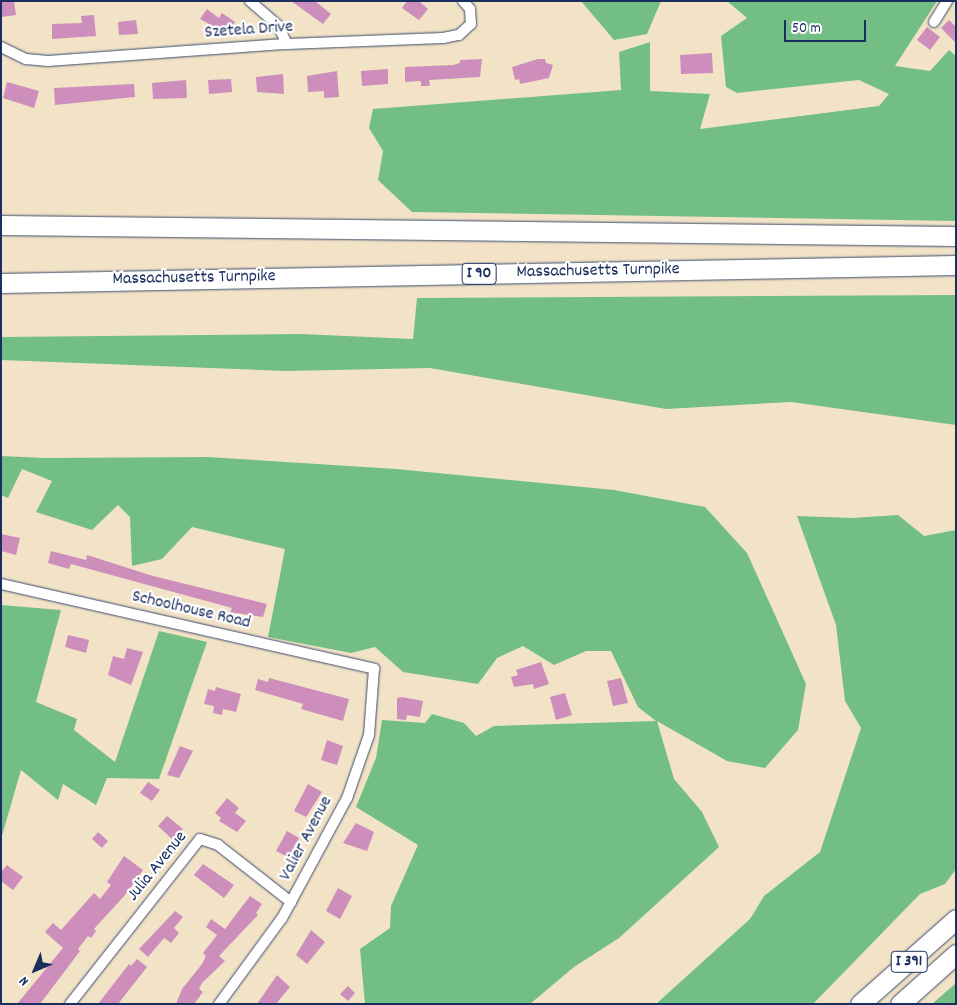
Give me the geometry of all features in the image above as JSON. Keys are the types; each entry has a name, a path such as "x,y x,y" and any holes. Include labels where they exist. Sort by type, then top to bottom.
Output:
{"highway":[{"path":"1,225 956,236"},
{"name":"Massachusetts Turnpike","path":"1,283 956,265"},
{"name":"I 391","path":"860,1004 956,919"},
{"name":"I 391","path":"900,1004 956,954"}],"street":[{"path":"250,1 278,25 287,44"},
{"name":"Szetela Drive","path":"1,47 26,60 48,61 287,44 454,36 472,22 470,8 463,1"},
{"path":"934,22 947,1"},
{"name":"Schoolhouse Road","path":"1,584 374,670"},
{"name":"Valier Avenue","path":"218,1004 262,948 330,834 358,770 371,720 374,670"},
{"name":"Julia Avenue","path":"70,1004 200,839 218,845 291,902"}],"green space":[{"path":"581,1 661,1 647,34 614,40"},
{"path":"727,1 937,1 895,66 930,71 949,50 956,56 956,221 412,212 378,180 383,151 369,128 373,109 621,90 619,52 650,42 650,91 710,94 700,129 879,106 889,94 859,80 737,93 726,87 721,36 747,18"},
{"path":"956,295 956,425 791,402 666,409 430,368 286,371 1,360 1,337 301,334 413,339 417,298"},
{"path":"1,456 45,458 208,457 396,469 614,490 705,507 747,553 806,684 798,730 765,768 727,761 657,721 674,779 702,812 719,847 619,938 574,967 530,1004 365,1004 360,949 390,928 391,906 418,845 356,807 376,758 382,720 425,723 432,714 464,723 476,736 494,726 656,721 638,707 611,651 586,651 554,665 523,646 497,658 478,684 403,672 375,647 351,653 268,637 285,549 192,527 162,559 132,566 130,517 118,505 92,530 36,512 52,481 22,469 8,498 1,495"},
{"path":"898,515 924,536 956,530 956,869 945,884 920,894 813,1004 656,1004 750,919 764,896 820,852 861,728 845,701 836,625 797,516 852,518"},
{"path":"1,605 61,610 36,702 77,719 74,730 115,762 159,631 207,642 159,779 107,778 96,805 63,784 58,800 21,770 1,839"},
{"path":"956,983 956,1004 932,1004"}],"building":[{"path":"1,1 14,1 16,15 1,17"},
{"path":"291,1 315,1 331,14 323,24"},
{"path":"407,1 419,1 428,9 419,20 402,8"},
{"path":"207,9 219,18 222,13 235,22 227,34 200,19"},
{"path":"94,15 96,36 52,39 52,24 82,23 81,16"},
{"path":"136,20 138,34 119,35 118,22"},
{"path":"949,20 956,27 956,43 941,28"},
{"path":"927,27 940,37 930,50 917,40"},
{"path":"712,53 713,73 681,74 680,55"},
{"path":"482,59 480,77 429,80 430,86 421,86 421,81 405,82 405,67 453,65 460,63 460,60"},
{"path":"538,59 545,59 546,63 553,65 549,78 520,84 519,79 515,80 512,67"},
{"path":"388,69 388,84 362,86 361,71"},
{"path":"337,71 339,97 324,98 324,91 308,92 307,76"},
{"path":"283,74 284,94 257,92 256,77"},
{"path":"231,79 232,92 209,94 208,80"},
{"path":"186,80 187,98 153,99 152,83"},
{"path":"7,82 39,91 34,108 3,98"},
{"path":"134,84 135,97 55,105 54,88"},
{"path":"1,534 20,538 16,555 1,551"},
{"path":"51,551 86,560 87,555 153,576 267,604 263,617 230,612 232,608 71,564 69,569 48,563"},
{"path":"68,635 89,640 86,653 65,647"},
{"path":"127,648 143,652 131,685 108,675 113,656 124,659"},
{"path":"541,662 549,684 534,689 533,684 514,687 511,677 518,675 516,670"},
{"path":"269,678 349,699 343,721 301,709 303,704 255,690 258,679 268,682"},
{"path":"621,678 628,703 613,706 607,681"},
{"path":"216,687 241,694 236,712 223,709 222,715 213,713 214,706 204,704 208,689 215,691"},
{"path":"565,693 572,715 556,720 550,697"},
{"path":"402,697 423,701 420,717 407,715 406,720 397,719 397,698"},
{"path":"327,740 343,746 337,765 321,760"},
{"path":"180,746 193,751 179,778 167,775"},
{"path":"148,782 160,790 152,801 140,793"},
{"path":"308,784 322,792 306,817 294,811"},
{"path":"227,798 239,808 235,813 246,821 237,832 219,821 221,818 215,813"},
{"path":"167,816 183,829 173,840 158,826"},
{"path":"356,823 374,832 367,851 343,843"},
{"path":"287,831 299,838 288,857 276,851"},
{"path":"98,832 108,841 102,848 92,839"},
{"path":"124,856 143,870 125,895 94,929 96,931 91,938 88,936 78,949 80,951 40,1004 17,1004 63,948 45,932 53,923 61,930 94,893 100,899 111,885 107,882"},
{"path":"203,864 234,885 224,898 194,875"},
{"path":"7,865 23,877 13,890 1,881 1,872"},
{"path":"338,888 352,896 340,919 326,911"},
{"path":"250,896 262,904 256,913 258,915 219,956 225,961 202,983 199,989 203,992 194,1004 176,1004 182,989 202,964 206,956 203,953 217,935 206,927 211,919 225,929"},
{"path":"175,911 183,917 174,928 179,933 171,943 164,938 148,957 139,949"},
{"path":"311,930 325,942 307,964 296,955"},
{"path":"137,959 147,967 118,1004 98,1004 129,964 131,966"},
{"path":"277,975 290,987 276,1004 257,1004"},
{"path":"348,986 355,993 348,1001 340,994"}]}
